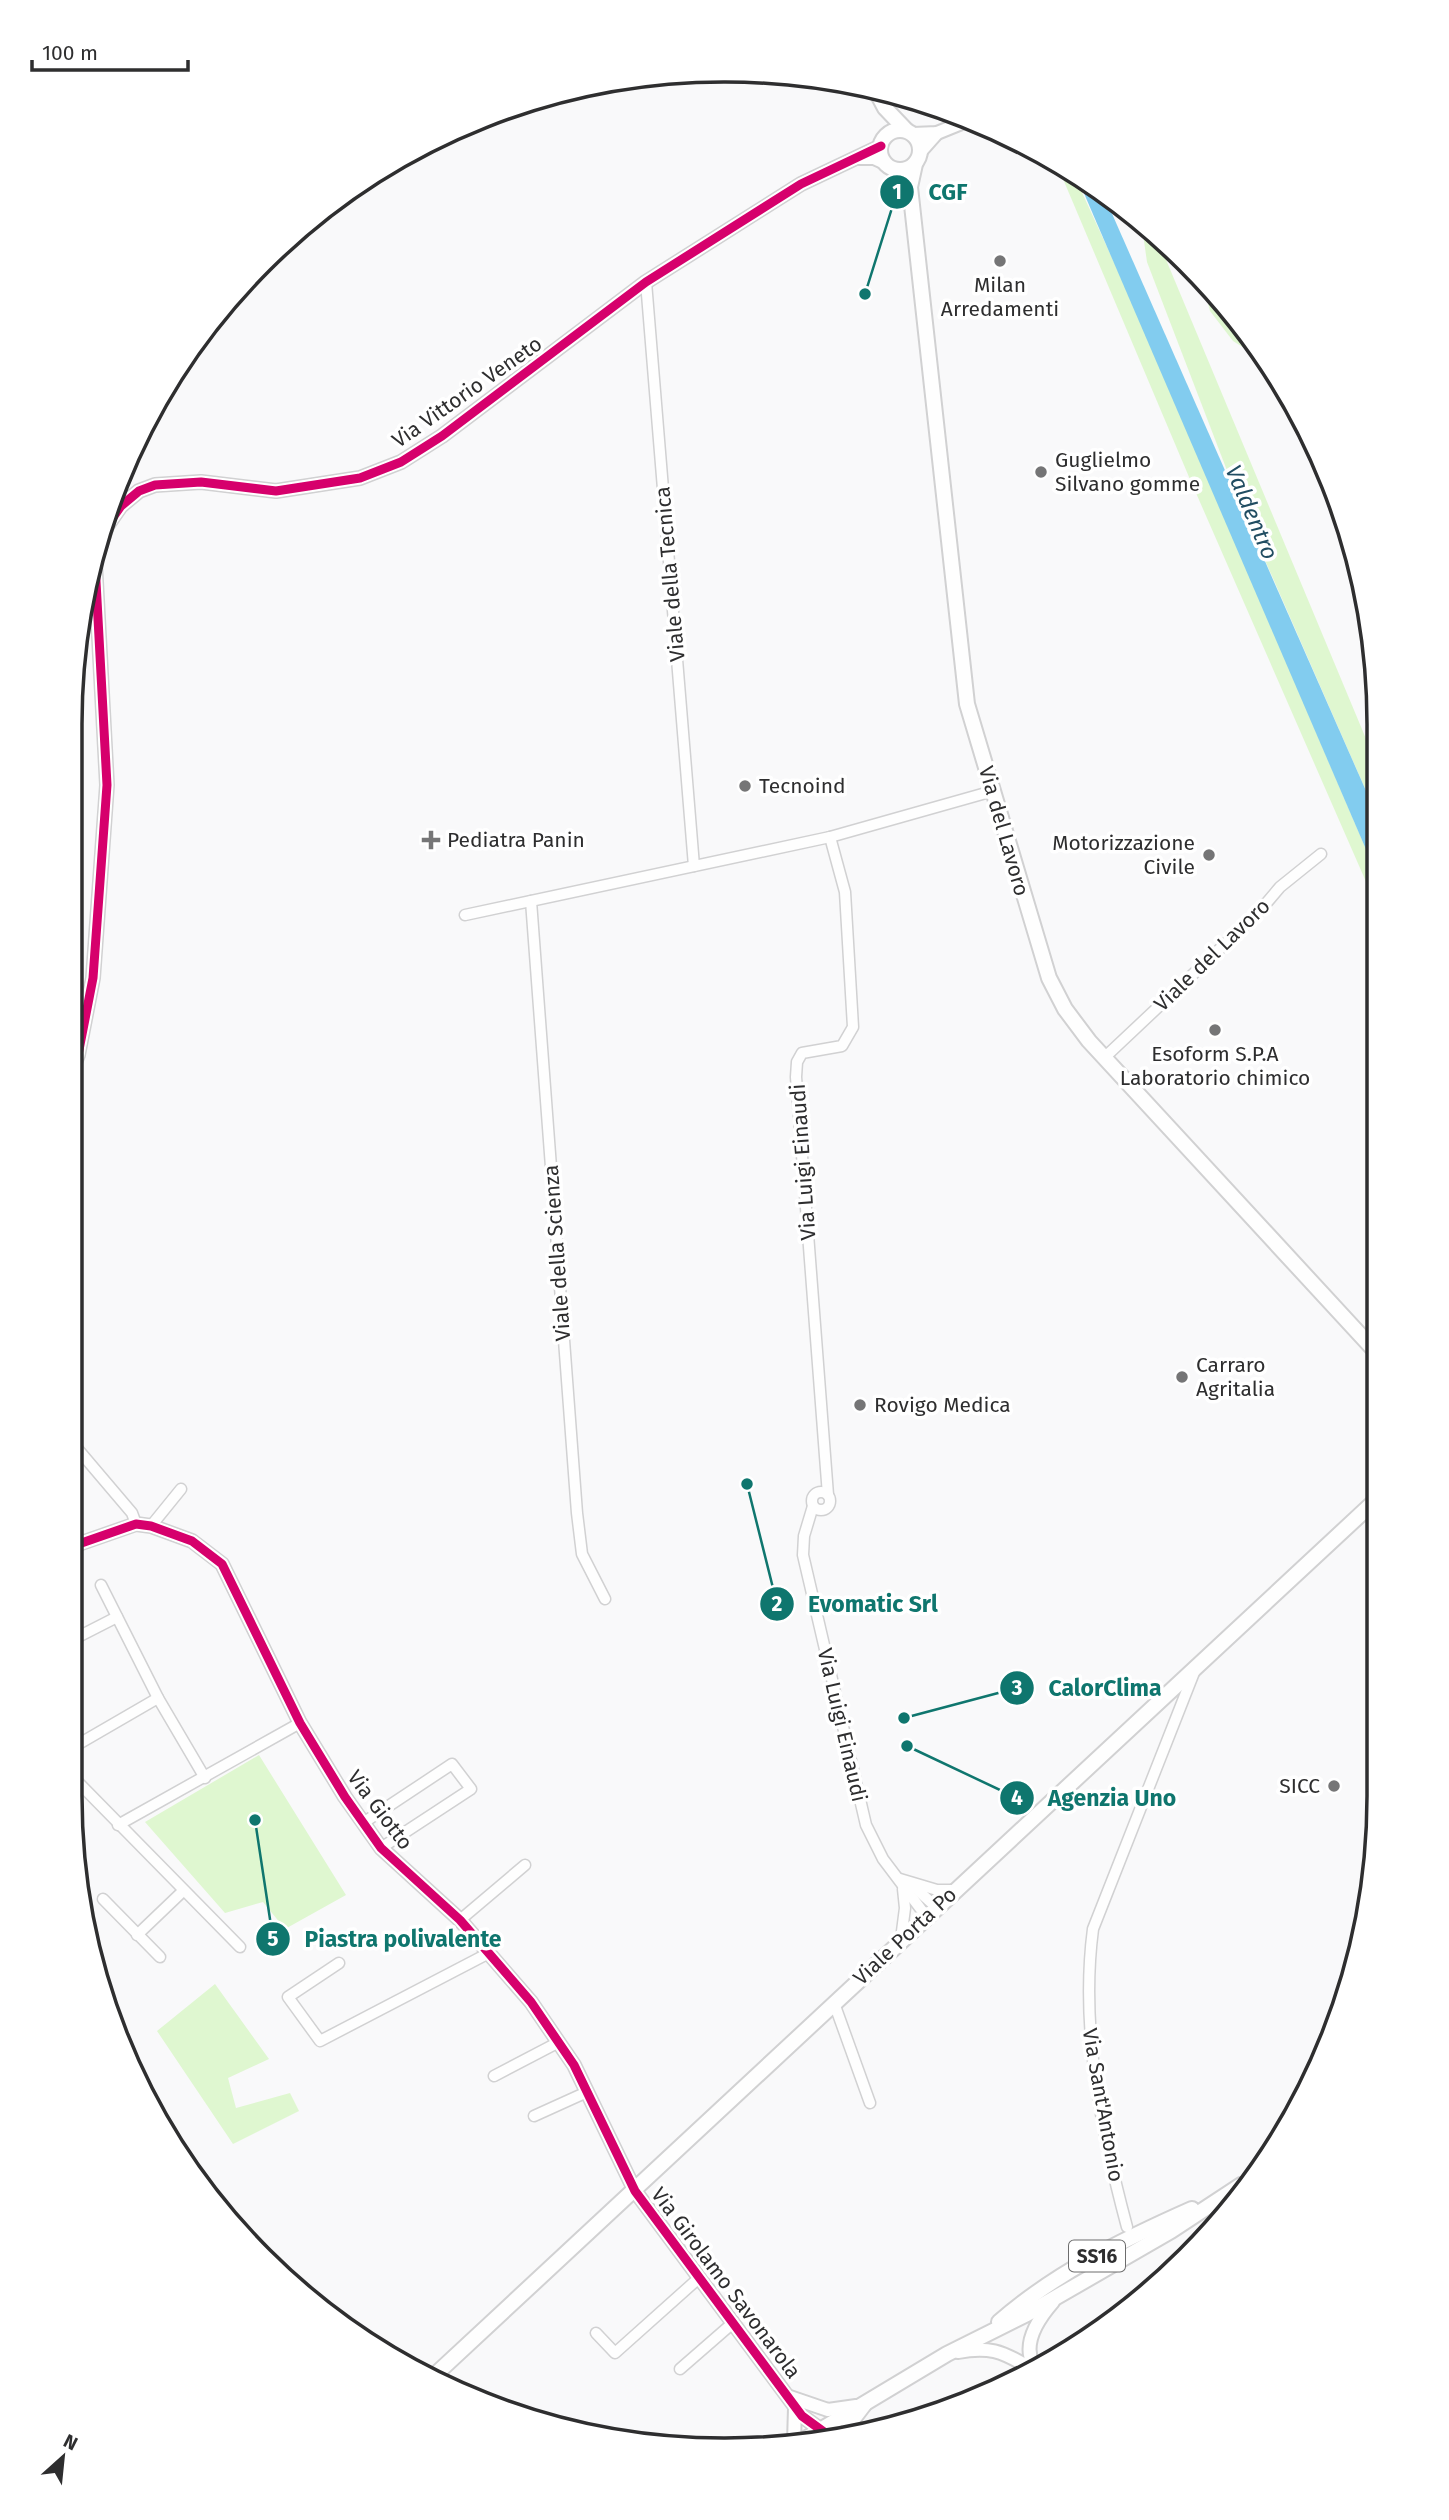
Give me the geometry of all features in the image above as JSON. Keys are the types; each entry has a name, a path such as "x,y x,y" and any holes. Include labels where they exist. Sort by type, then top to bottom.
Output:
{"main road":[{"path":"882,102 919,142 910,187"},
{"path":"885,108 883,141 890,166 910,187"},
{"path":"883,141 897,130 909,132"},
{"path":"890,166 905,169 918,157"},
{"name":"Via del Lavoro","path":"910,187 967,704 1049,978 1075,1024 1104,1058 1367,1342"},
{"name":"Viale Porta Po","path":"439,2371 635,2191 954,1889 1367,1508"},
{"name":"SS16","path":"987,2333 1025,2299 1137,2233 1230,2191"},
{"name":"SS16","path":"829,2428 865,2403 947,2354 1057,2297 1171,2231 1219,2197"}],"street":[{"path":"909,132 937,133 956,125"},
{"path":"918,157 937,133"},
{"name":"Via Vittorio Veneto","path":"120,507 139,491 155,485 201,482 276,491 360,478 401,462 442,436 646,282 801,184 859,158 883,141"},
{"path":"859,158 874,158 890,166"},
{"name":"Viale della Tecnica","path":"646,282 694,866"},
{"name":"Via Vittorio Veneto","path":"82,1037 93,978 107,785 97,592"},
{"path":"465,915 830,837 993,791"},
{"name":"Via Luigi Einaudi","path":"825,1491 796,1077 797,1062 802,1053 842,1046 853,1027 845,891 830,837"},
{"name":"Viale del Lavoro","path":"1104,1058 1258,913 1280,887 1321,854"},
{"name":"Viale della Scienza","path":"531,901 577,1513 582,1554 605,1599"},
{"path":"82,1453 132,1513 136,1524"},
{"path":"152,1526 181,1489"},
{"path":"825,1491 830,1505 818,1508 813,1498 825,1491"},
{"name":"Via Luigi Einaudi","path":"818,1508 809,1521 803,1555 866,1825 883,1858 900,1878 918,1889 931,1912"},
{"name":"Via Giotto","path":"82,1543 136,1524 152,1526 192,1541 222,1564 300,1723 363,1823 381,1848 460,1920 531,2002 559,2042 587,2092 635,2191"},
{"path":"101,1585 159,1698 205,1778"},
{"path":"82,1635 117,1617"},
{"name":"Via Sant'Antonio","path":"1126,2227 1088,2033 1088,1967 1093,1929 1197,1666"},
{"path":"82,1742 159,1698"},
{"path":"118,1825 300,1723"},
{"name":"Via Giotto","path":"363,1823 452,1764 471,1789 381,1848"},
{"path":"82,1788 182,1892 240,1947"},
{"path":"460,1920 526,1865"},
{"path":"900,1878 937,1890 954,1889"},
{"name":"Via Luigi Einaudi","path":"900,1878 905,1908 901,1939"},
{"path":"137,1935 182,1892"},
{"path":"103,1899 160,1958"},
{"path":"339,1963 288,1997 320,2041 489,1953"},
{"path":"834,2003 870,2103"},
{"path":"494,2076 559,2042"},
{"path":"534,2116 587,2092"},
{"name":"Via Girolamo Savonarola","path":"635,2191 795,2401 808,2422 819,2430"},
{"path":"596,2333 615,2353 700,2277"},
{"path":"1031,2360 1034,2330 1038,2319 1057,2297"},
{"path":"680,2369 733,2322"},
{"path":"947,2354 982,2348 995,2349 1024,2364"},
{"name":"Via Girolamo Savonarola","path":"795,2401 828,2410 865,2403"},
{"name":"Via Girolamo Savonarola","path":"794,2433 795,2401"},
{"path":"849,2425 865,2403"}],"green space":[{"path":"1063,179 1081,190 1147,334 1367,852 1367,884 1189,477"},
{"path":"1144,238 1165,257 1367,741 1367,793 1236,494 1147,262"},
{"path":"1208,302 1244,348 1233,341 1210,311"},
{"path":"259,1755 346,1895 285,1929 263,1902 225,1913 145,1822"},
{"path":"215,1984 269,2059 228,2078 236,2108 290,2093 299,2111 233,2144 157,2031"}],"water":[{"path":"1083,192 1111,212 1367,793 1367,852"}],"cycle path":[{"path":"120,507 139,491 155,485 201,482 276,491 360,478 401,462 442,436 646,282 801,184 881,146"},
{"path":"82,1034 93,978 107,785 97,592"},
{"path":"82,1543 136,1524 151,1526 192,1541 222,1564 300,1723 345,1797 381,1848 460,1920 531,2002 574,2065 635,2191 802,2416 821,2430"}],"place":[{"name":"Milan Arredamenti","path":"1000,261"},
{"name":"CGF","path":"865,294"},
{"name":"Guglielmo Silvano gomme","path":"1041,472"},
{"name":"Tecnoind","path":"745,786"},
{"name":"Pediatra Panin","path":"431,840"},
{"name":"Motorizzazione Civile","path":"1209,855"},
{"name":"Esoform S.P.A Laboratorio chimico","path":"1215,1030"},
{"name":"Carraro Agritalia","path":"1182,1377"},
{"name":"Rovigo Medica","path":"860,1405"},
{"name":"Evomatic Srl","path":"747,1484"},
{"name":"CalorClima","path":"904,1718"},
{"name":"Agenzia Uno","path":"907,1746"},
{"name":"SICC","path":"1334,1786"},
{"name":"Piastra polivalente","path":"255,1820"}],"water label":[{"name":"Valdentro","path":"1252,512"}]}
